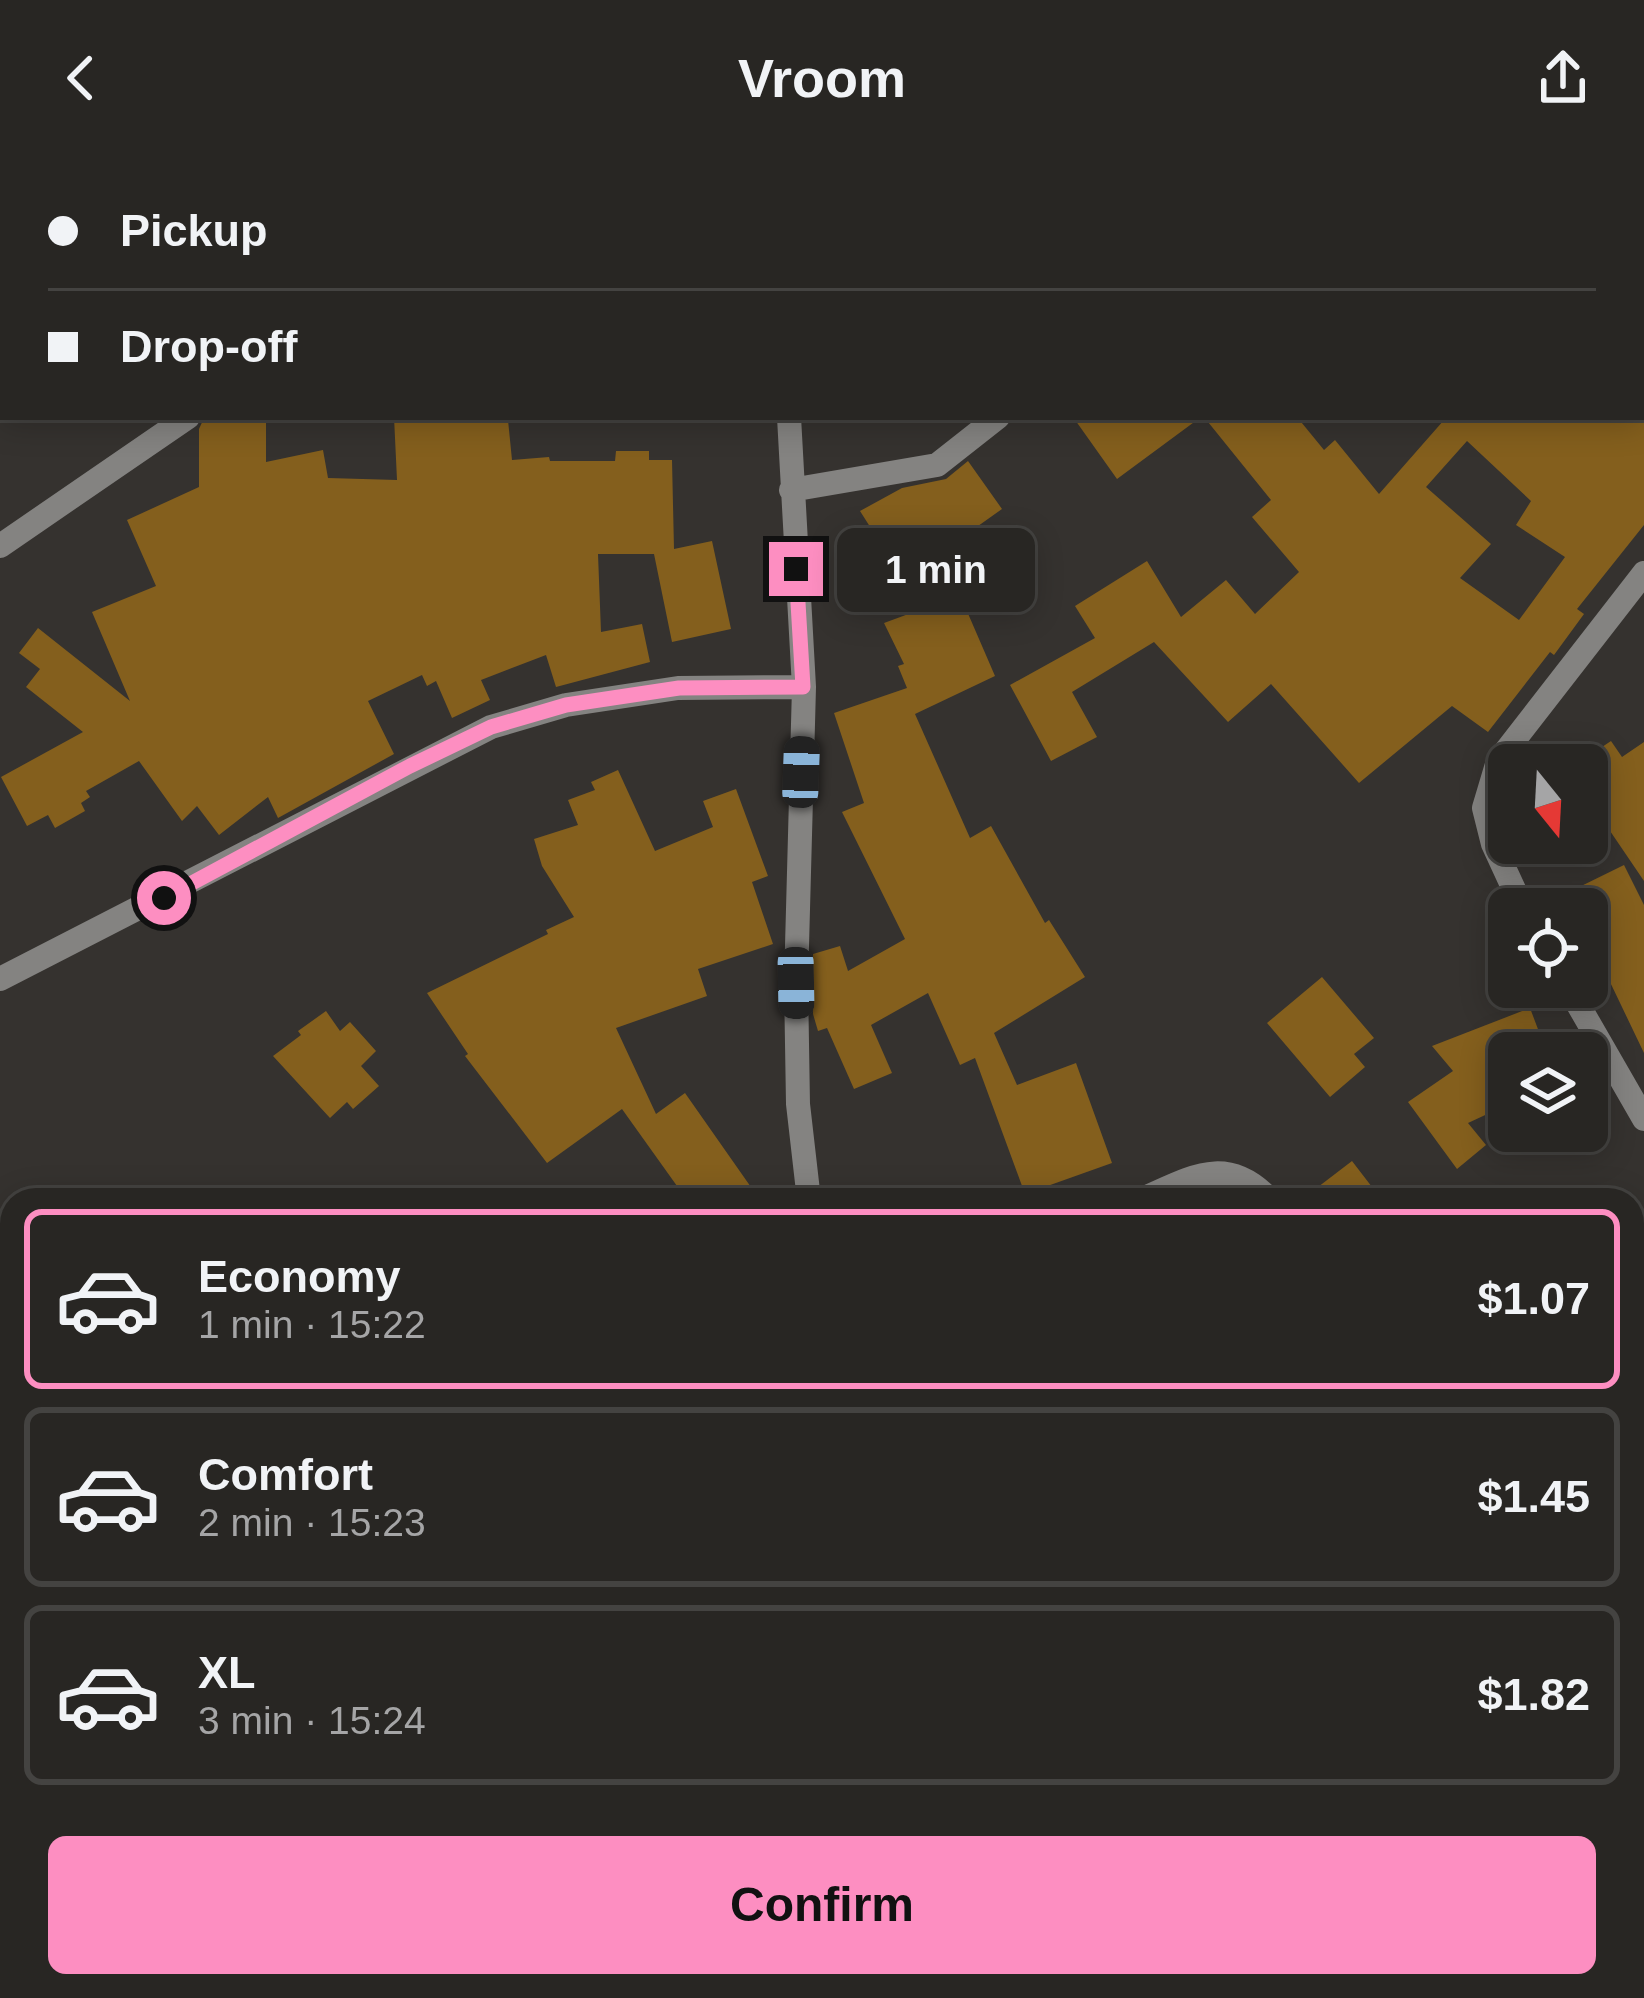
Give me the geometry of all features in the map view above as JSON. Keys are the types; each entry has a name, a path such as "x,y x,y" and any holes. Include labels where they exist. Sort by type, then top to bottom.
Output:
{"street":[{"path":"0,546 184,420"},
{"path":"789,420 803,687 798,1104 808,1188"},
{"path":"791,490 938,465 994,420"},
{"path":"1513,888 1493,844 1484,808 1498,761 1644,573"},
{"path":"0,980 491,727 566,705 679,688 803,687"},
{"path":"1580,1008 1644,1119"},
{"path":"1172,1188 1217,1171 1259,1188"}],"building":[{"path":"203,420 266,420 266,462 323,450 328,478 397,480 394,420 508,420 512,460 615,461 616,451 649,451 649,460 672,460 674,549 712,541 731,629 672,642 654,554 598,554 601,632 642,624 650,662 556,687 546,655 481,680 490,700 452,718 436,681 427,686 422,675 368,701 394,754 278,818 268,797 219,835 197,806 182,821 139,761 86,791 90,797 81,803 85,811 55,828 48,815 27,826 1,777 83,732 26,687 40,669 19,653 38,628 130,701 92,612 156,586 127,520 199,487"},
{"path":"1075,420 1197,420 1117,479"},
{"path":"1206,420 1299,420 1324,450 1335,440 1379,494 1444,420 1644,420 1644,525 1577,609 1584,614 1554,655 1550,652 1488,732 1452,706 1359,783 1271,684 1228,722 1154,642 1072,692 1097,737 1051,761 1010,685 1095,638 1075,606 1147,561 1181,617 1226,580 1255,614 1299,572 1252,517 1271,500","holes":["1467,441 1531,501 1516,525 1565,557 1519,620 1460,578 1491,544 1426,487"]},
{"path":"968,461 1002,509 874,600 872,596 853,609 836,585 886,552 860,511 902,488 946,479"},
{"path":"960,595 995,676 915,714 970,838 991,826 1045,923 1049,920 1085,977 994,1033 1017,1085 1076,1063 1112,1163 1042,1188 1023,1188 975,1058 960,1065 928,993 871,1025 892,1073 854,1089 827,1028 818,1031 813,1014 813,954 840,946 848,971 905,939 842,812 864,803 834,713 907,688 898,666 904,664 884,623"},
{"path":"1611,741 1622,757 1644,742 1644,881 1608,828 1606,744"},
{"path":"618,770 655,851 713,827 703,801 736,789 768,876 752,882 773,944 698,969 707,996 616,1028 656,1114 685,1093 752,1188 678,1188 622,1109 547,1163 465,1056 468,1054 427,993 574,917 542,866 534,839 578,825 568,800 595,790 591,782"},
{"path":"1624,865 1644,905 1644,1053 1608,978 1608,888 1577,888"},
{"path":"1322,977 1374,1038 1354,1054 1365,1067 1330,1097 1267,1023"},
{"path":"1530,1008 1539,1032 1488,1032 1488,1114 1468,1123 1486,1145 1457,1169 1408,1102 1453,1071 1432,1046"},
{"path":"326,1011 340,1031 350,1022 376,1051 361,1066 379,1086 353,1109 347,1102 330,1118 273,1056"},
{"path":"1352,1161 1373,1188 1317,1188"}],"route":[{"path":"164,898 491,727 566,705 679,688 803,687 796,569"}]}
